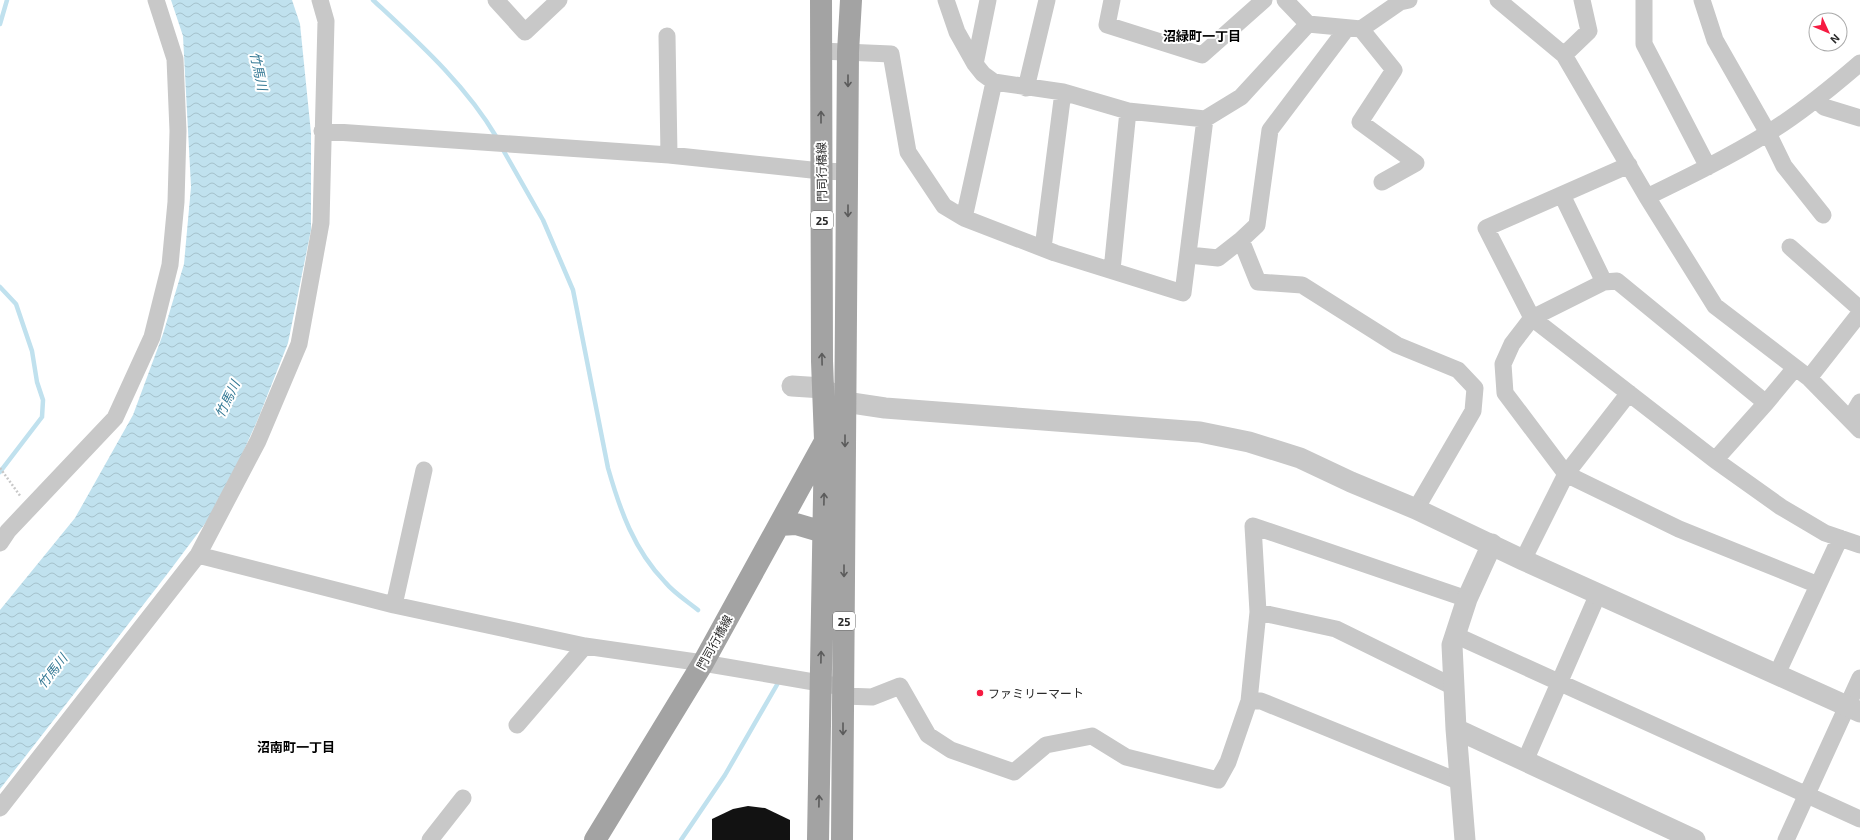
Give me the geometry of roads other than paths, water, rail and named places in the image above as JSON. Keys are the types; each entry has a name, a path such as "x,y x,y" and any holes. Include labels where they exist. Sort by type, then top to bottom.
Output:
{"main road":[{"name":"門司行橋線","path":"818,840 825,440 823,388 821,171 822,0"},
{"name":"門司行橋線","path":"842,840 848,52 851,0"},
{"name":"門司行橋線","path":"595,840 703,663 846,402"},
{"path":"779,525 796,524 823,532"}],"street":[{"path":"0,543 8,531 115,418 152,337 170,265 176,202 178,131 175,59 156,0"},
{"path":"0,808 198,555 258,441 299,344 321,223 322,131 326,21 320,0"},
{"path":"496,0 525,32 559,0"},
{"path":"946,0 957,32 975,64 983,74 994,82 1026,88 1063,92 1128,111 1205,119 1240,97 1308,24"},
{"path":"975,64 988,0"},
{"path":"1026,88 1047,0"},
{"path":"1112,0 1107,25 1202,54 1264,0"},
{"path":"1285,0 1308,24 1354,29 1394,70 1360,122 1416,163 1382,182"},
{"path":"1189,255 1218,258 1257,225 1270,130 1354,29 1400,2 1409,0"},
{"path":"1498,0 1564,55 1630,165 1647,197 1667,226 1715,306 1809,378 1855,425"},
{"path":"1564,55 1589,31 1582,0"},
{"path":"1644,0 1644,44 1708,167"},
{"path":"1702,0 1715,40 1768,133 1784,166 1823,215"},
{"path":"667,36 669,155"},
{"path":"821,51 891,54 908,152 944,206 964,218 1043,248 1184,293 1205,119"},
{"path":"1647,197 1708,167 1768,133 1817,100 1860,63"},
{"path":"964,218 994,82"},
{"path":"1043,248 1063,92"},
{"path":"1817,100 1824,107 1860,118"},
{"path":"1112,270 1128,111"},
{"path":"322,131 669,155 821,171 848,172"},
{"path":"1630,165 1486,228 1532,318 1715,460 1781,507 1825,532 1860,545"},
{"path":"1562,195 1604,282"},
{"path":"1241,240 1258,282 1302,285 1397,345 1458,370 1475,388 1473,411 1416,509"},
{"path":"1790,247 1860,308"},
{"path":"1766,403 1617,281 1604,282 1532,318 1512,344 1503,364 1505,394 1566,474 1679,529 1818,585"},
{"path":"1809,378 1860,313"},
{"path":"1715,460 1795,368"},
{"path":"792,386 823,388 846,402 885,408 1200,432 1249,442 1300,458 1351,482 1416,509 1523,560 1853,709"},
{"path":"1523,560 1566,474 1629,393"},
{"path":"1855,425 1860,402"},
{"path":"394,605 424,470"},
{"path":"198,555 394,605 585,646 703,663 820,684 843,691 872,697 900,686 928,735 951,750 1014,772 1046,745 1092,736 1126,757 1218,780 1228,762 1249,701 1258,612 1253,526 1466,598"},
{"path":"1777,674 1840,538"},
{"path":"1467,839 1460,782 1452,645 1466,598 1492,544"},
{"path":"1525,761 1598,594"},
{"path":"1258,612 1336,629 1454,687"},
{"path":"1455,635 1860,819"},
{"path":"517,725 585,646"},
{"path":"1786,840 1807,794 1853,709 1860,678"},
{"path":"1249,701 1261,702 1460,782"},
{"path":"1456,729 1695,840"},
{"path":"430,840 463,798"}],"water":[{"name":"竹馬川","path":"171,0 292,0 300,24 311,133 311,230 288,343 258,419 219,505 0,789 0,610 75,518 133,415 163,334 184,264 191,187 183,36"}],"waterway":[{"path":"0,24 7,0"},
{"path":"373,0 424,48 456,82 485,119 497,138"},
{"path":"502,148 543,220 573,290 608,468 629,529 654,570 672,590 698,610"},
{"path":"0,287 16,304 32,351 37,382 43,400 42,417 0,472"},
{"path":"681,840 725,775 778,683"}],"place":[{"name":"ファミリーマート","path":"980,693"}],"district":[{"name":"沼緑町一丁目","path":"1202,36"},
{"name":"沼南町一丁目","path":"296,747"}]}
